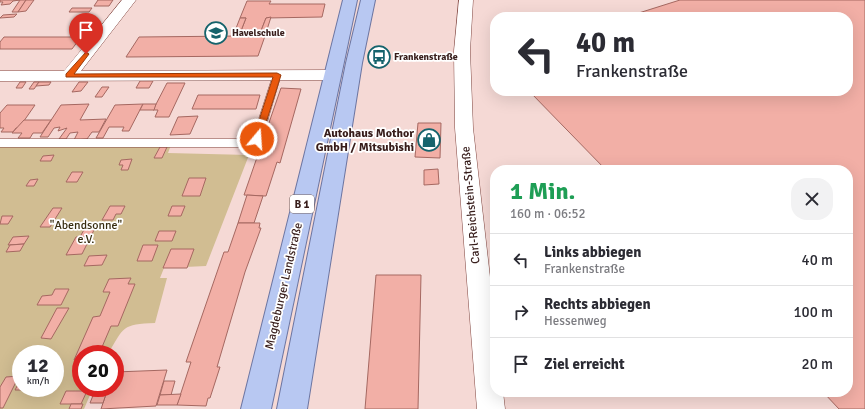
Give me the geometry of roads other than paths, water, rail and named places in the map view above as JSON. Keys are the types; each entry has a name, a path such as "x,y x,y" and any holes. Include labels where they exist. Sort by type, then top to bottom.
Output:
{"main road":[{"name":"Magdeburger Landstraße","path":"256,409 350,0"},
{"name":"B 1","path":"292,409 355,56 368,0"}],"street":[{"path":"68,76 130,0"},
{"name":"Carl-Reichstein-Straße","path":"466,0 462,51 464,128 491,409"},
{"path":"0,76 332,75"}],"lane":[{"path":"0,144 243,143 257,139 277,75"}],"place":[{"name":"Havelschule","path":"216,33"},
{"name":"Frankenstraße","path":"379,57"},
{"name":"Autohaus Mothor GmbH / Mitsubishi","path":"429,140"}],"park label":[{"name":"\"Abendsonne\" e.V.","path":"86,232"}]}
